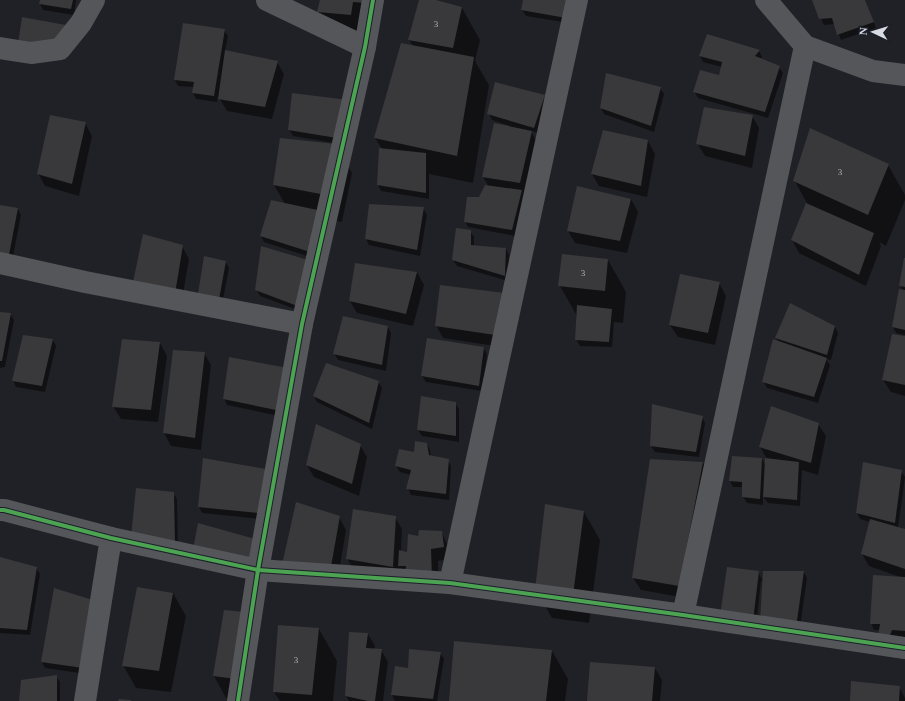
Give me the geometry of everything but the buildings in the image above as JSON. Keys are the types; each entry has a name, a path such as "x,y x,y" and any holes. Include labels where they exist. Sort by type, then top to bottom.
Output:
{"street":[{"path":"0,48 31,53 60,49 81,23 94,0"},
{"path":"267,0 365,47"},
{"path":"238,701 258,570 302,324 365,47 373,0"},
{"path":"450,584 577,0"},
{"path":"766,0 805,46 873,71 905,75"},
{"path":"683,615 805,46"},
{"path":"0,263 86,282 302,324"},
{"path":"0,510 111,538 258,570 450,584 683,615 905,648"},
{"path":"85,701 111,538"}],"cycle path":[{"path":"238,701 258,570 302,324 365,47 373,0"},
{"path":"0,510 111,538 258,570 450,583 683,615 905,648"}]}
